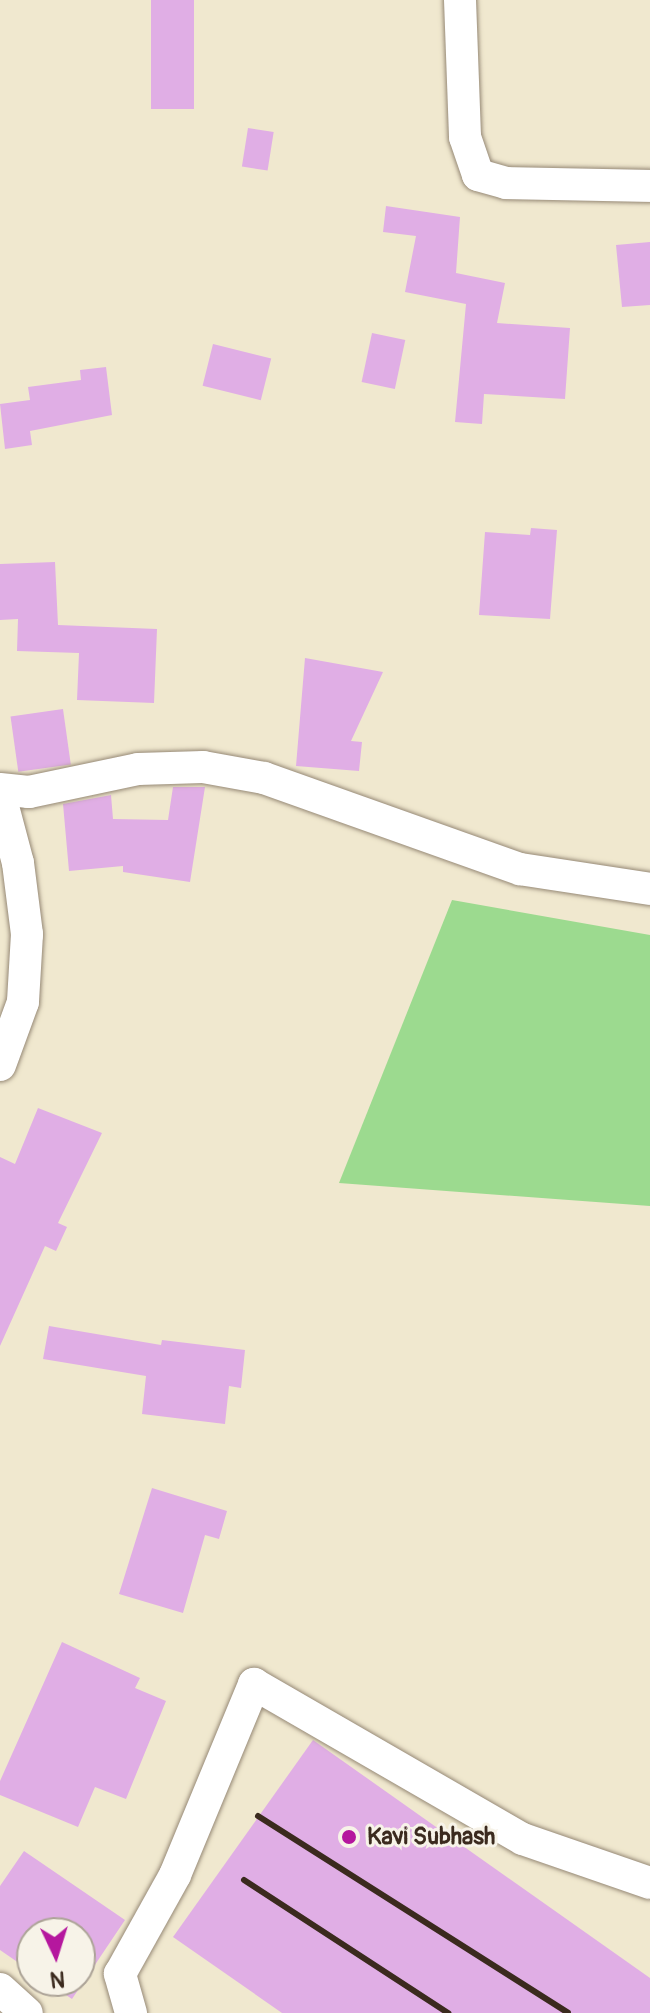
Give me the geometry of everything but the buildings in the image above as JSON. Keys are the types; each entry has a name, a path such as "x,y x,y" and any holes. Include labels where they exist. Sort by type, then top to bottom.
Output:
{"street":[{"path":"460,0 465,137 478,175 506,183 650,186"},
{"path":"0,789 29,792 138,769 203,767 264,778 520,869 650,889"},
{"path":"0,795 18,863 27,934 23,1002 0,1065"},
{"path":"131,2013 120,1974 175,1875 254,1684 523,1839 650,1883"},
{"path":"0,1989 27,2013"}],"green space":[{"path":"452,900 650,935 650,1206 339,1183"}],"railway":[{"path":"258,1816 568,2013"},
{"path":"244,1880 448,2013"}],"place":[{"name":"Kavi Subhash","path":"349,1837"}]}
